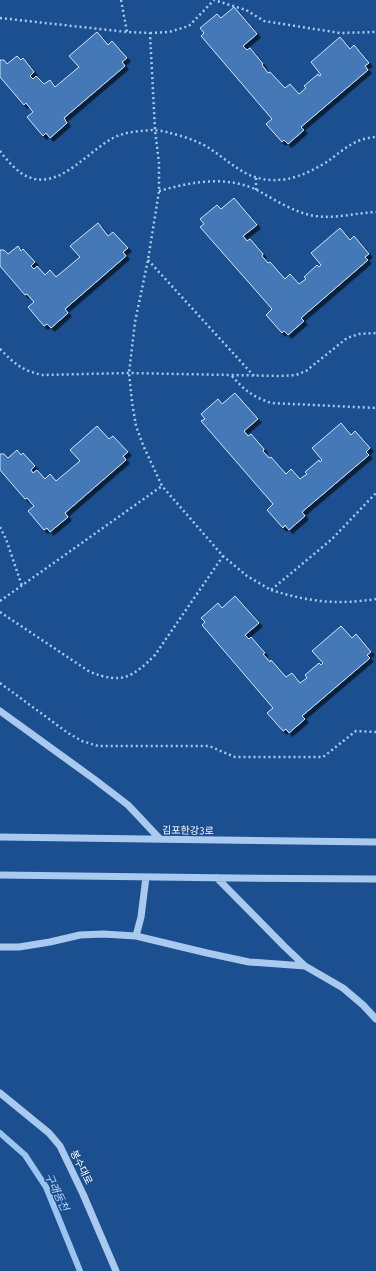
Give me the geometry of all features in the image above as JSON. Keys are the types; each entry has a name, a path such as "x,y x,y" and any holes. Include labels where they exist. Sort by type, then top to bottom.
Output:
{"street":[{"path":"0,711 128,805 160,839"},
{"name":"김포한강3로","path":"0,837 376,842"},
{"path":"0,875 376,879"},
{"path":"136,936 141,917 146,877"},
{"path":"217,878 305,966 343,988 363,1005 376,1020"},
{"path":"0,947 19,947 80,935 103,934 136,936 249,962 305,966"},
{"name":"봉수대로","path":"0,1093 48,1133 60,1146 83,1194 116,1271"}],"path":[{"path":"121,0 127,32"},
{"path":"0,18 127,32 169,32 189,26 214,0 246,10 264,21 340,33 376,32"},
{"path":"150,32 155,130 159,162 159,191 148,260 135,322 129,373 136,426 143,445 162,486 224,556 247,576 271,590 294,598 326,602 355,602 376,599"},
{"path":"0,151 21,173 34,179 45,180 56,177 69,170 114,138 130,132 155,130 197,142 240,171 256,178 271,180 288,179 301,175 330,160 343,148 369,137 376,137"},
{"path":"256,178 256,190"},
{"path":"159,191 186,184 226,181 244,185 286,205 314,215 342,216 364,212 376,212"},
{"path":"148,260 254,376"},
{"path":"0,349 14,364 28,372 42,375 129,373 281,376 301,373 316,364 347,338 359,334 376,333"},
{"path":"232,376 244,390 257,398 271,403 376,408"},
{"path":"0,601 162,486"},
{"path":"271,590 332,539 376,493"},
{"path":"0,528 6,539 22,586"},
{"path":"0,612 90,672 111,678 130,676 142,668 155,655 224,556"},
{"path":"0,683 68,733 82,741 98,746 209,746 235,757 323,757 356,731 376,732"}],"building":[{"path":"234,7 257,34 243,46 247,50 250,48 263,64 262,65 268,73 270,72 285,88 290,84 299,94 306,88 304,86 318,74 319,76 321,75 311,62 340,37 350,49 354,45 369,63 365,66 368,70 301,127 304,130 288,144 284,140 282,142 266,124 272,119 201,36 204,33 200,28 217,14 221,18"},
{"path":"97,32 108,45 112,41 127,58 122,62 125,66 64,118 67,123 50,138 46,133 43,136 27,117 33,112 26,103 24,105 0,77 0,60 4,60 7,64 17,56 21,60 23,58 34,72 30,76 33,79 36,76 44,84 50,80 55,87 79,67 69,56"},
{"path":"234,198 257,225 243,236 247,241 250,239 263,254 262,256 268,263 270,262 285,279 290,274 299,284 306,279 304,277 317,265 319,267 321,265 311,253 340,228 350,240 354,236 369,254 365,257 368,260 301,318 304,321 288,335 284,331 282,333 266,315 272,309 200,227 204,224 200,219 217,205 221,209"},
{"path":"98,223 108,236 113,232 128,248 123,252 126,256 65,309 68,313 51,328 47,324 44,326 28,307 34,302 27,294 25,295 0,266 0,250 4,250 8,254 18,246 21,251 23,249 35,262 31,266 34,269 37,266 45,275 50,270 56,277 80,257 70,246"},
{"path":"235,393 258,419 244,431 248,436 251,434 264,449 263,451 269,458 271,457 286,474 291,469 300,479 307,474 305,472 319,460 320,462 322,460 312,448 341,423 351,435 355,431 370,448 366,452 369,455 302,512 305,516 289,530 285,525 283,528 267,510 273,504 201,421 205,419 201,414 218,399 222,404"},
{"path":"97,426 109,439 113,436 128,452 123,456 126,460 65,513 68,517 50,532 47,528 44,530 28,511 34,506 27,498 25,499 0,470 0,454 4,454 8,458 17,450 21,455 23,453 35,466 31,470 33,473 37,470 45,479 50,474 56,481 80,461 70,450"},
{"path":"235,596 259,623 245,635 249,639 251,637 265,653 263,654 270,662 271,660 286,677 292,673 300,683 307,678 305,675 319,663 321,665 323,663 312,651 341,626 352,638 356,634 371,652 367,655 370,658 302,716 305,719 289,733 286,729 283,731 267,713 273,708 202,625 205,622 201,618 218,603 222,608"}],"waterway":[{"name":"구래동천","path":"0,1133 25,1155 46,1187 80,1271"}]}
